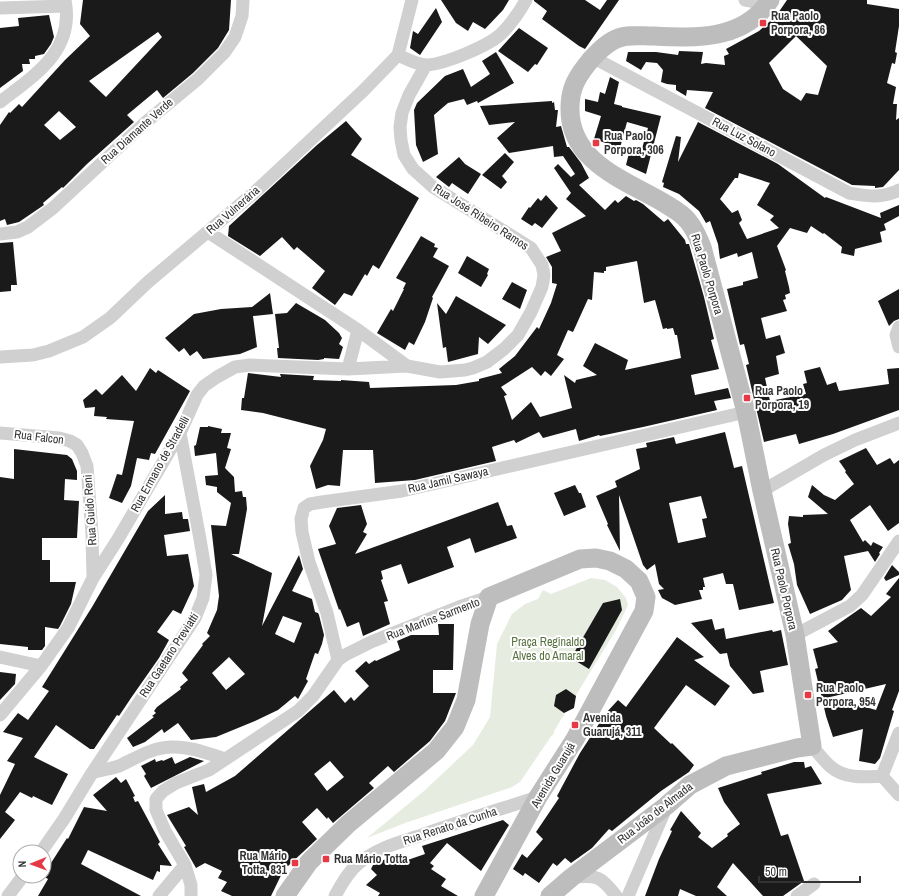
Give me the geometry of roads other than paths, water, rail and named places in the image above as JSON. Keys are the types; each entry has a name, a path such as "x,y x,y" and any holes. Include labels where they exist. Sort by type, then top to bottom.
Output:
{"street":[{"name":"Rua Diamante Verde","path":"0,234 17,232 28,227 53,208 146,122 198,79 224,53 235,37 242,16 244,0"},
{"name":"Rua Vulnerária","path":"0,358 33,355 49,351 83,337 110,318 148,282 208,232 220,220 256,192 363,91 398,55 412,0"},
{"path":"398,55 410,61 426,65 440,63 460,56 482,46 500,35 517,16 526,0"},
{"path":"745,0 768,2"},
{"name":"Rua Paolo Porpora","path":"768,2 753,19 726,32 700,37 623,37 616,39 592,57 576,79 570,99 570,120 575,136 588,157 609,172 676,211 687,220 697,234 746,412 762,491 795,635 812,746"},
{"path":"0,8 65,3 66,28 62,42 47,63 0,102"},
{"name":"Rua Luz Solano","path":"592,57 849,193 875,197 894,193 899,190"},
{"name":"Rua José Ribeiro Ramos","path":"208,232 358,330 407,366 440,372 456,371 473,368 486,362 504,350 518,335 542,288 544,275 542,265 530,248 433,187 413,170 404,155 400,127 402,114 409,95 426,65"},
{"path":"899,327 896,335 899,347"},
{"path":"348,369 358,330"},
{"name":"Rua Ermano de Stradelli","path":"0,715 41,666 68,628 93,578 118,539 180,433 197,395 204,386 235,367 263,365 348,369 407,366"},
{"name":"Rua Jamil Sawaya","path":"338,660 327,613 309,562 302,532 301,519 304,508 310,504 402,491 746,412"},
{"path":"762,491 824,455 855,440 899,423"},
{"name":"Rua Falcon","path":"0,433 59,438 70,440 76,445"},
{"name":"Rua Gaetano Previatti","path":"47,844 195,618 203,598 206,575 180,433"},
{"name":"Rua Guido Reni","path":"76,445 82,452 87,466 92,534 93,578"},
{"path":"795,635 850,606 862,595 899,541"},
{"name":"Rua Martins Sarmento","path":"185,865 159,818 156,810 156,799 169,787 209,770 298,711 313,696 338,660 345,655 371,642 459,607 489,597 580,559 596,558 610,561 626,570 639,581 646,597 644,611"},
{"path":"285,896 309,862 348,824 436,752 455,727 466,700 480,624 489,597"},
{"name":"Avenida Guarujá","path":"484,896 538,797 575,739 644,611"},
{"path":"0,657 41,666"},
{"path":"882,776 899,733"},
{"path":"812,746 832,767 846,775 859,777 882,776"},
{"name":"Rua João de Almada","path":"550,896 572,877 666,806 690,785 726,766 812,746"},
{"path":"92,773 118,766 141,754 170,747 179,747 199,751 225,759"},
{"path":"882,776 899,795"},
{"name":"Rua Renato da Cunha","path":"335,896 357,864 372,853 430,832 538,797"},
{"path":"628,896 666,806"},
{"path":"159,896 185,865"},
{"path":"185,865 191,886 191,896"},
{"path":"572,877 590,876 598,878 607,883 616,896"},
{"path":"8,896 17,884"},
{"path":"797,896 814,884"}],"place":[{"name":"Rua Paolo Porpora, 86","path":"763,23"},
{"name":"Rua Paolo Porpora, 306","path":"596,143"},
{"name":"Rua Paolo Porpora, 19","path":"747,398"},
{"name":"Rua Paolo Porpora, 954","path":"808,695"},
{"name":"Avenida Guarujá, 311","path":"575,725"},
{"name":"Rua Mário Totta","path":"326,859"},
{"name":"Rua Mário Totta, 831","path":"295,863"}],"park label":[{"name":"Praça Reginaldo Alves do Amaral","path":"548,649"}]}
